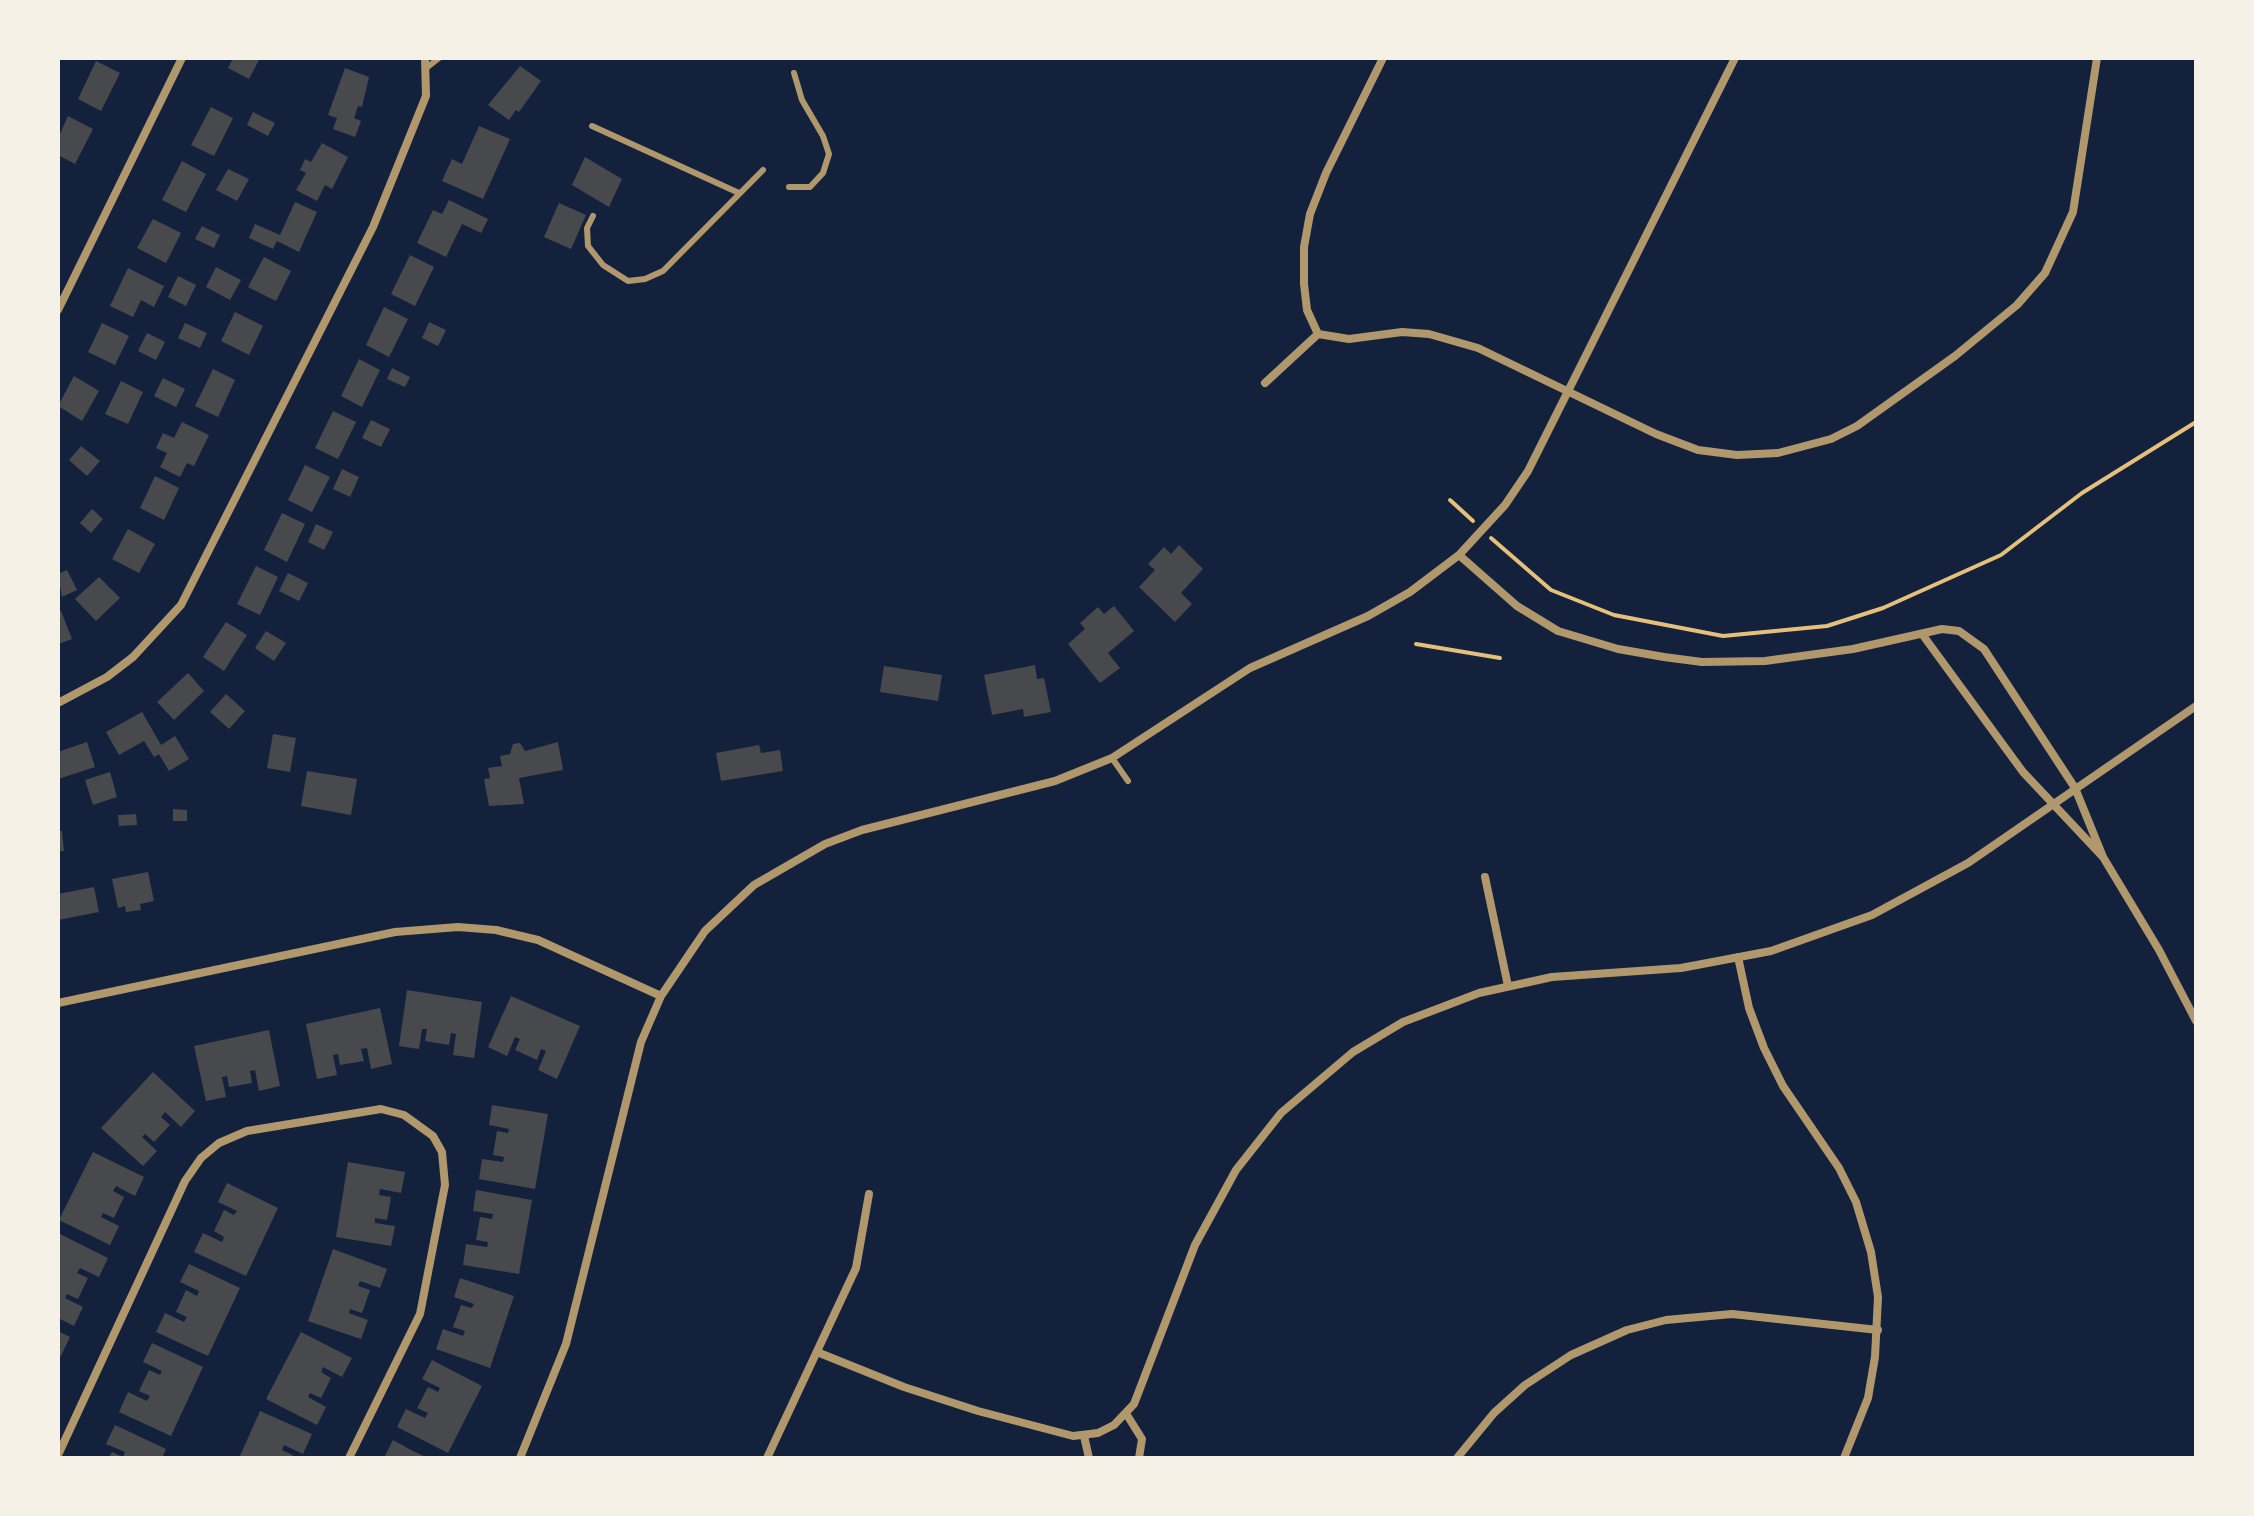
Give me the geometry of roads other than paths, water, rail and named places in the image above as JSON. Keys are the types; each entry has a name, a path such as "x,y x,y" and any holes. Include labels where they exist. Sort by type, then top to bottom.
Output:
{"street":[{"path":"58,310 182,58"},
{"path":"58,703 107,677 133,657 181,605 373,227 426,96 425,58"},
{"path":"1318,334 1307,310 1304,284 1304,247 1310,214 1326,173 1383,58"},
{"path":"520,1458 566,1344 635,1061 661,996 688,951 720,914 762,879 803,854 862,830 1016,793 1112,758 1250,668 1368,616 1410,592 1459,555 1517,489 1735,58"},
{"path":"1318,334 1349,339 1402,332 1454,339 1656,434 1717,454 1792,451 1857,426 2002,318 2045,273 2073,212 2097,58"},
{"path":"1265,383 1318,334"},
{"path":"1459,555 1517,606 1581,640 1702,662 1765,661 1853,649 1942,629 1959,631 1984,649 2075,788 2103,857 2196,1021"},
{"path":"1922,634 1940,654 2004,749 2050,804 2103,857"},
{"path":"817,1352 954,1404 1058,1433 1084,1436 1106,1429 1127,1415 1212,1210 1249,1151 1281,1113 1326,1071 1390,1029 1449,1003 1552,977 1681,968 1738,957 1804,941 1906,900 1968,863 2196,706"},
{"path":"1485,877 1508,986"},
{"path":"58,1003 395,932 458,927 496,930 538,940 661,996"},
{"path":"1738,957 1749,1008 1764,1048 1783,1086 1824,1144 1856,1202 1873,1264 1878,1330 1868,1398 1844,1458"},
{"path":"58,1455 185,1181 201,1158 219,1143 247,1131 381,1109 404,1115 433,1136 442,1152 445,1185 420,1314 349,1458"},
{"path":"767,1458 856,1268 869,1194"},
{"path":"1457,1458 1494,1413 1525,1385 1571,1355 1627,1330 1687,1317 1732,1314 1878,1330"},
{"path":"1127,1415 1142,1439 1139,1458"},
{"path":"1084,1436 1089,1458"}],"lane":[{"path":"425,69 439,58"},
{"path":"789,187 810,187 823,173 829,154 823,136 802,100 794,73"},
{"path":"592,126 739,193"},
{"path":"593,216 587,228 588,246 603,265 628,281 645,279 663,271 763,170"},
{"path":"1112,758 1128,781"}]}
